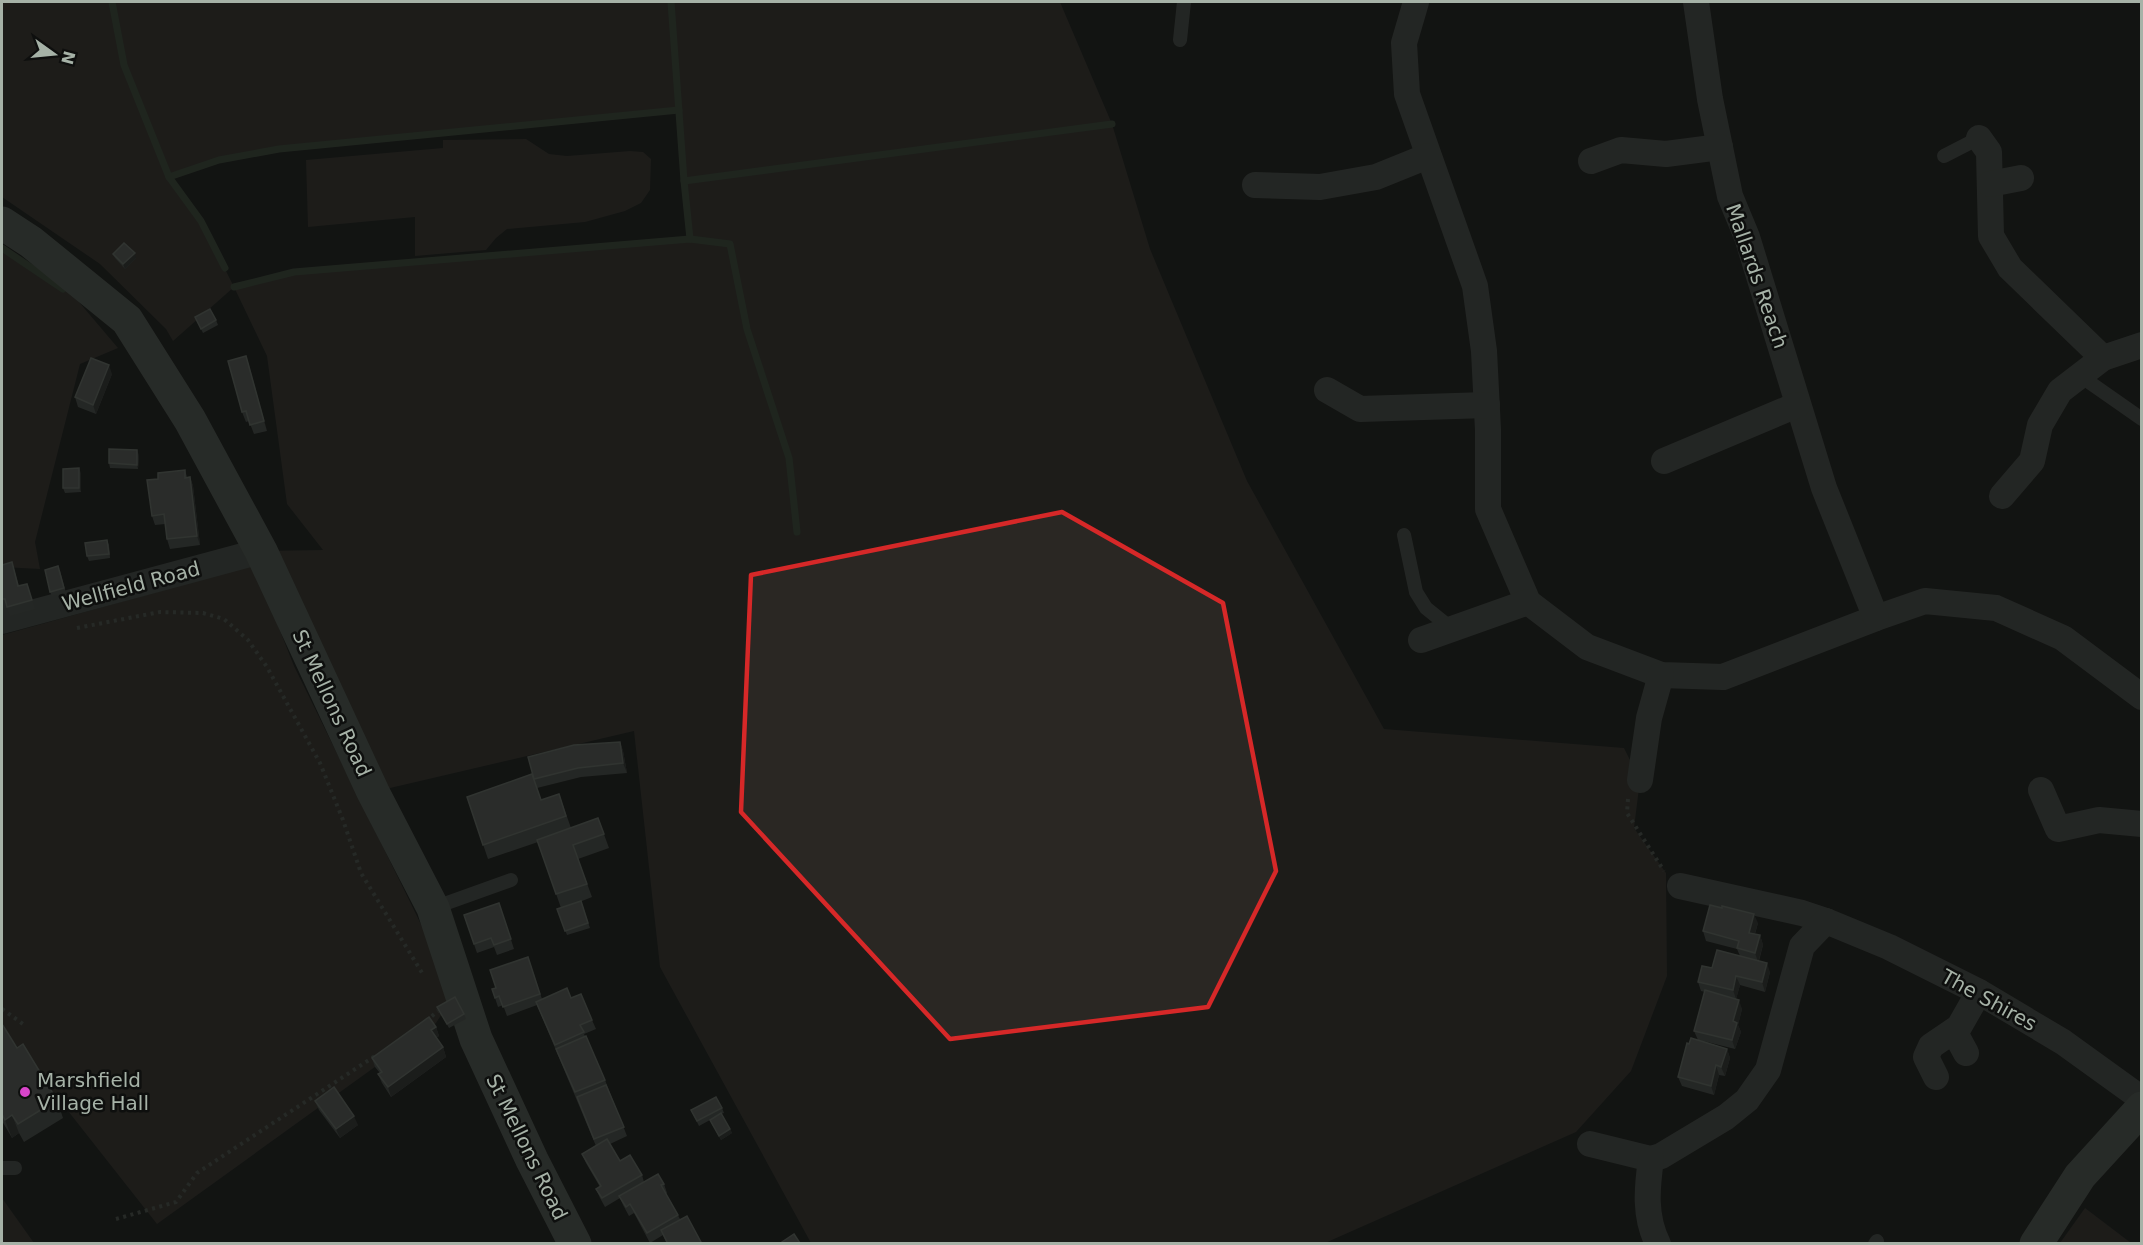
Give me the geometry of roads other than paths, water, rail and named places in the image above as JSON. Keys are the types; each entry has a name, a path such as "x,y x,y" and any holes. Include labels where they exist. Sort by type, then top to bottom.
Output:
{"street":[{"path":"1416,2 1404,43 1407,94 1475,286 1484,351 1488,509 1528,602 1587,647 1661,675 1723,677 1925,601 1996,608 2063,638 2142,697"},
{"name":"Mallards Reach","path":"1696,2 1710,99 1730,196 1747,237 1824,488 1876,618"},
{"path":"1979,138 1989,152 1991,236 2010,268 2103,358"},
{"path":"1591,161 1621,150 1666,154 1720,147"},
{"path":"1255,185 1320,187 1376,177 1428,156"},
{"path":"1990,184 2021,178"},
{"name":"St Mellons Road","path":"2,223 31,242 127,320 190,420 261,551 373,792 433,908 476,1039 532,1160 575,1244"},
{"path":"2002,496 2032,461 2040,425 2061,391 2103,358 2142,345"},
{"path":"1327,390 1360,409 1487,405"},
{"path":"1665,460 1797,405"},
{"name":"Wellfield Road","path":"2,621 261,551"},
{"path":"1421,640 1528,602"},
{"path":"1640,780 1648,718 1661,675"},
{"path":"2041,790 2058,829 2099,820 2142,824"},
{"name":"The Shires","path":"1680,886 1802,913 1889,947 1979,992 2063,1042 2142,1099"},
{"path":"1590,1144 1651,1159 1693,1138 1726,1117 1747,1100 1768,1070 1802,946 1826,921"},
{"path":"1936,1077 1926,1057 1931,1046 1960,1042 1959,1027 1979,992"},
{"path":"2036,1244 2080,1176 2142,1108"},
{"path":"1651,1159 1647,1194 1650,1229 1658,1244"}],"lane":[{"path":"1180,40 1184,2"},
{"path":"1944,156 1979,138"},
{"path":"2079,375 2142,419"},
{"path":"1404,535 1416,592 1426,608 1452,629"},
{"path":"433,908 511,880"}],"waterway":[{"path":"112,2 124,65 169,177 201,221 225,268"},
{"path":"671,2 690,239"},
{"path":"169,177 219,160 279,149 679,110"},
{"path":"684,181 1112,124"},
{"path":"234,287 294,272 690,239 730,244 747,329 789,458 797,532"},
{"path":"2,248 63,289"}],"place":[{"name":"Marshfield Village Hall","path":"25,1092"}]}
